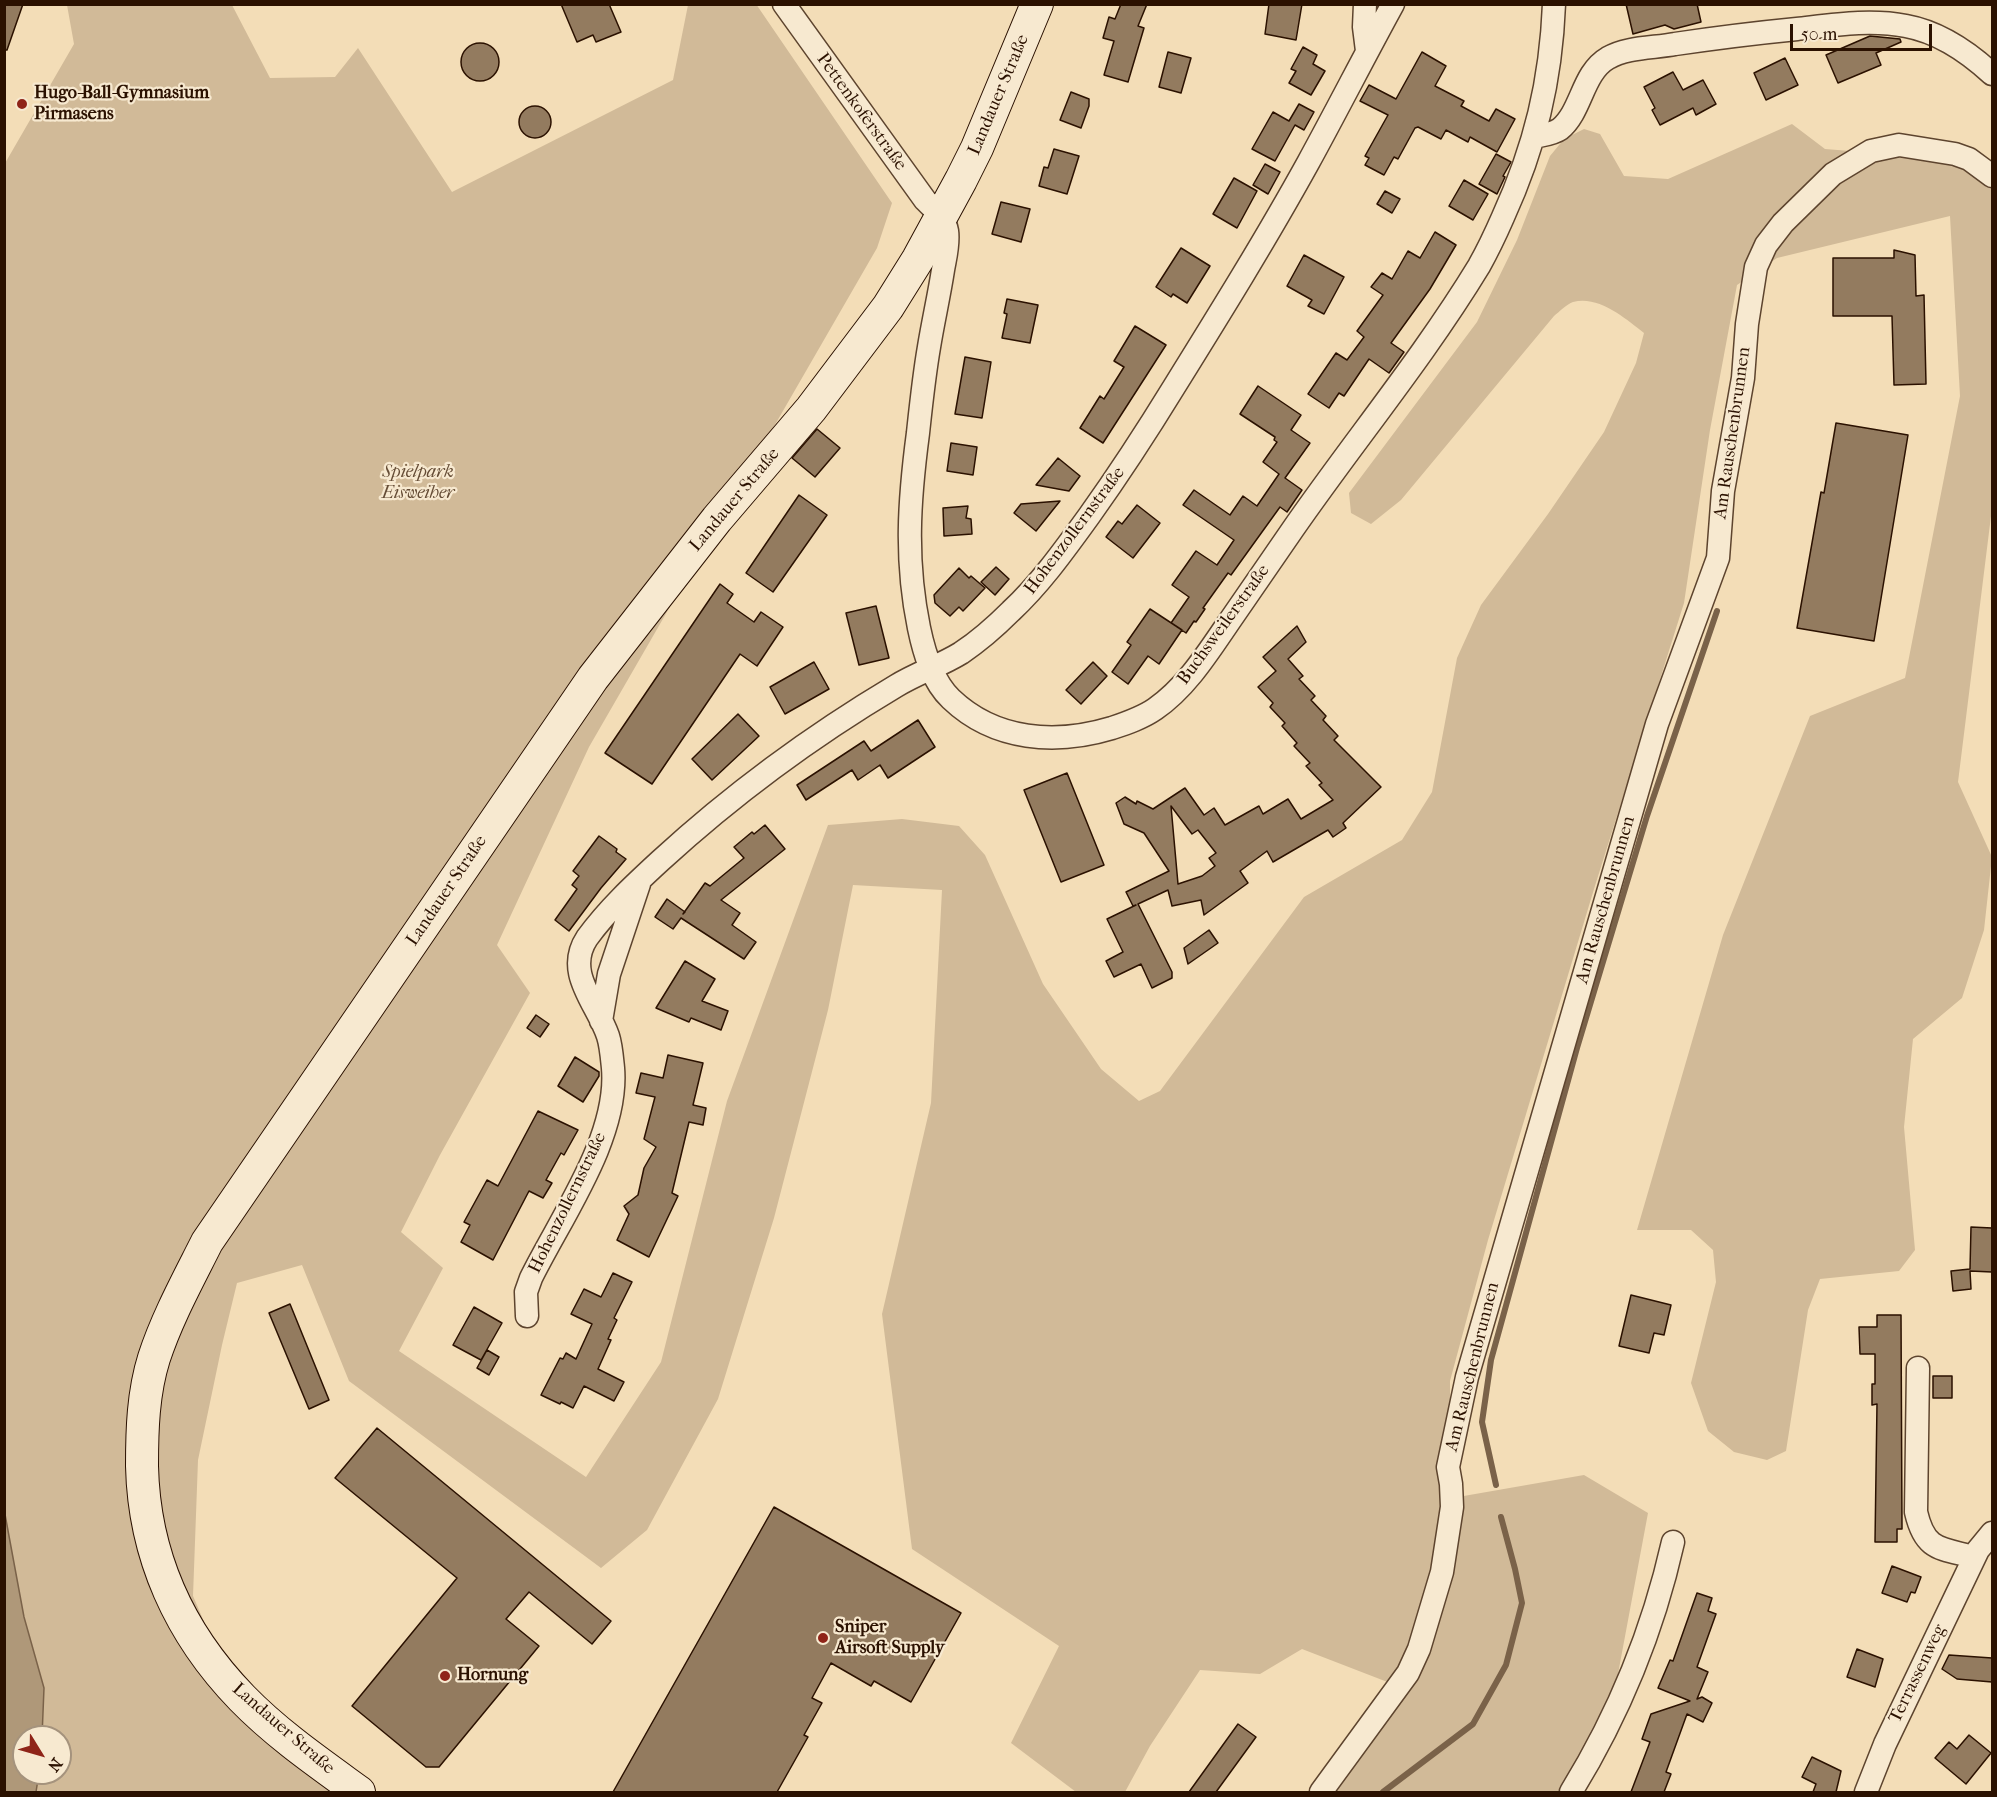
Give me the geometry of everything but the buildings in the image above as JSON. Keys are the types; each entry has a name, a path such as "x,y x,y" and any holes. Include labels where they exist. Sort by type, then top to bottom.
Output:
{"main road":[{"name":"Landauer Straße","path":"359,1792 304,1751 243,1699 219,1673 167,1589 147,1524 142,1476 142,1431 154,1359 183,1290 207,1242 593,678 717,519 811,409 888,307 941,217 977,148 1037,4"}],"street":[{"name":"Pettenkoferstraße","path":"783,4 926,200 941,217"},
{"path":"1365,4 1364,27 1367,51"},
{"name":"Hohenzollernstraße","path":"527,1316 526,1292 531,1278 591,1163 612,1104 613,1068 609,1038 585,992 578,959 581,949 609,911 640,880 721,808 781,762 896,686 961,652 983,636 1014,609 1051,568 1123,468 1252,260 1307,164 1393,4"},
{"name":"Buchsweilerstraße","path":"941,217 947,227 946,256 928,349 909,516 910,576 923,643 931,668 947,696 962,708 993,726 1031,738 1073,737 1100,732 1135,720 1155,709 1188,678 1218,639 1347,452 1427,345 1480,264 1510,200 1534,137 1549,68 1554,4"},
{"path":"1534,137 1560,129 1587,82 1606,59 1626,52 1690,42 1842,24 1884,22 1932,33 1962,50 1992,74"},
{"name":"Am Rauschenbrunnen","path":"1321,1792 1408,1673 1432,1610 1442,1572 1452,1507 1448,1467 1467,1377 1657,724 1718,558 1723,491 1743,378 1747,324 1756,267 1766,245 1783,223 1833,174 1871,151 1899,145 1955,154 1969,159 1992,176"},
{"name":"Hohenzollernstraße","path":"601,1021 609,974 640,880"},
{"path":"1918,1368 1916,1512 1920,1528 1924,1537 1931,1544 1974,1557"},
{"name":"Terrassenweg","path":"1869,1791 1885,1744 1974,1557 1992,1533"},
{"path":"1571,1792 1608,1726 1641,1654 1664,1582 1673,1542"}],"green space":[{"name":"Spielpark Eisweiher","path":"756,4 892,203 877,248 589,747 497,945 530,993 440,1155 401,1232 443,1268 399,1351 586,1477 661,1362 727,1101 828,825 902,819 959,826 985,855 1043,984 1101,1069 1139,1101 1160,1091 1304,897 1402,840 1432,792 1457,658 1481,605 1548,514 1604,432 1636,363 1644,333 1602,305 1583,301 1571,303 1554,316 1401,500 1371,524 1351,513 1349,493 1477,322 1517,240 1550,156 1564,139 1584,129 1600,134 1624,176 1668,179 1792,124 1825,149 1951,159 1992,182 1992,508 1958,782 1992,857 1984,930 1962,998 1913,1039 1904,1127 1915,1250 1899,1271 1820,1279 1808,1310 1786,1451 1767,1460 1734,1452 1708,1431 1691,1383 1716,1282 1713,1250 1691,1230 1637,1230 1723,935 1810,716 1905,678 1960,396 1950,216 1777,258 1737,285 1710,430 1684,603 1594,889 1488,1240 1450,1381 1450,1430 1441,1534 1411,1644 1390,1683 1302,1649 1260,1674 1200,1670 1150,1746 1125,1792 1076,1792 1011,1743 1059,1646 912,1549 882,1314 931,1103 942,890 853,885 828,1010 774,1218 718,1399 647,1530 601,1568 349,1381 302,1265 237,1283 198,1460 193,1596 248,1725 336,1792 36,1792 37,1785 72,1785 72,1725 42,1725 44,1688 24,1617 4,1509 4,165 74,44 67,5 232,5 270,78 335,77 358,48 452,192 673,80 688,5"},
{"path":"1584,1475 1648,1513 1615,1690 1559,1792 1332,1792 1393,1702 1458,1497"}],"shaded area":[{"path":"4,1509 24,1617 44,1688 42,1725 12,1725 12,1785 37,1785 36,1792 5,1792"}],"waterway":[{"path":"1496,1485 1482,1422 1491,1360 1577,1048 1647,816 1717,611"},
{"path":"1383,1792 1473,1724 1506,1665 1522,1603 1501,1517"}],"place":[{"name":"Hugo-Ball-Gymnasium Pirmasens","path":"22,104"},
{"name":"Sniper Airsoft Supply","path":"823,1638"},
{"name":"Hornung","path":"445,1676"}]}
